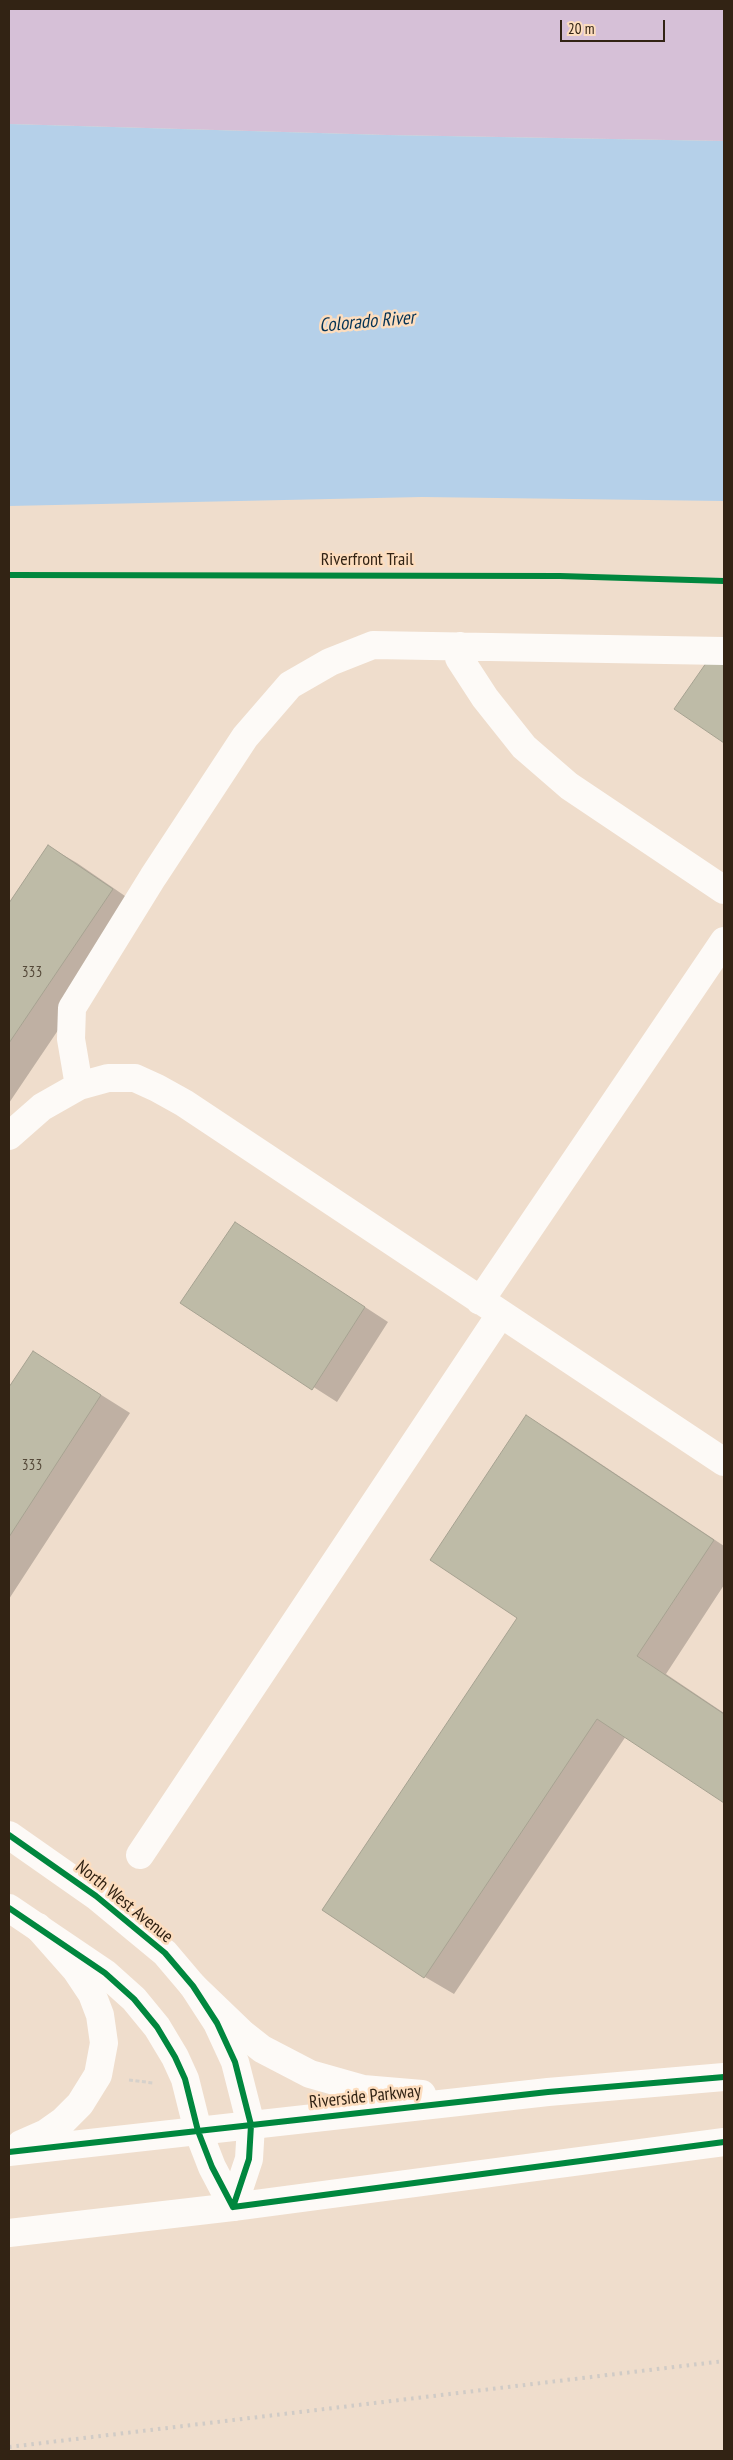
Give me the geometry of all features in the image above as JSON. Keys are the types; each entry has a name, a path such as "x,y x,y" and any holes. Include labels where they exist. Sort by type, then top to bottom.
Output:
{"street":[{"path":"79,1086 71,1039 72,1008 153,876 245,737 290,685 330,662 373,645 724,651"},
{"path":"460,646 459,658 485,698 524,747 569,786 724,890"},
{"path":"140,1855 724,941"},
{"path":"9,1136 42,1108 79,1086 108,1078 135,1078 157,1088 184,1103 724,1462"},
{"name":"North West Avenue","path":"9,1835 96,1896 165,1953 193,1986 217,2023 235,2062 251,2125 249,2159 233,2207"},
{"path":"9,1908 105,1973 134,1999 157,2027 175,2057 185,2079 198,2131 212,2167 233,2207"},
{"path":"9,2151 46,2133 63,2121 80,2104 98,2075 104,2042 100,2014 92,1994 76,1970 38,1927"},
{"path":"193,1986 243,2034 262,2049 310,2074 362,2089 481,2099"},
{"name":"Riverside Parkway","path":"9,2151 481,2099 724,2077"},
{"path":"9,2233 233,2207 724,2142"}],"path":[{"path":"130,2080 161,2084"}],"shaded area":[{"path":"9,9 724,9 724,141 387,135 9,124"}],"water":[{"name":"Colorado River","path":"9,124 387,135 724,141 724,501 422,497 9,506"}],"building":[{"path":"711,656 724,665 724,743 674,709"},
{"path":"48,845 113,889 9,1043 9,903"},
{"path":"235,1222 365,1307 312,1390 180,1303"},
{"path":"33,1351 101,1395 9,1537 9,1387"},
{"path":"526,1415 714,1540 637,1656 724,1714 724,1803 597,1719 424,1978 322,1910 517,1618 430,1560"}],"railway":[{"path":"9,2447 724,2361"}],"cycle path":[{"name":"Riverfront Trail","path":"9,575 560,576 724,581"},
{"path":"9,1835 96,1896 165,1953 193,1986 217,2023 235,2062 251,2125 249,2159 233,2207"},
{"path":"9,1908 105,1973 134,1999 157,2027 175,2057 185,2079 198,2131 212,2167 233,2207"},
{"path":"9,2152 548,2092 724,2077"},
{"path":"233,2207 724,2142"}]}
